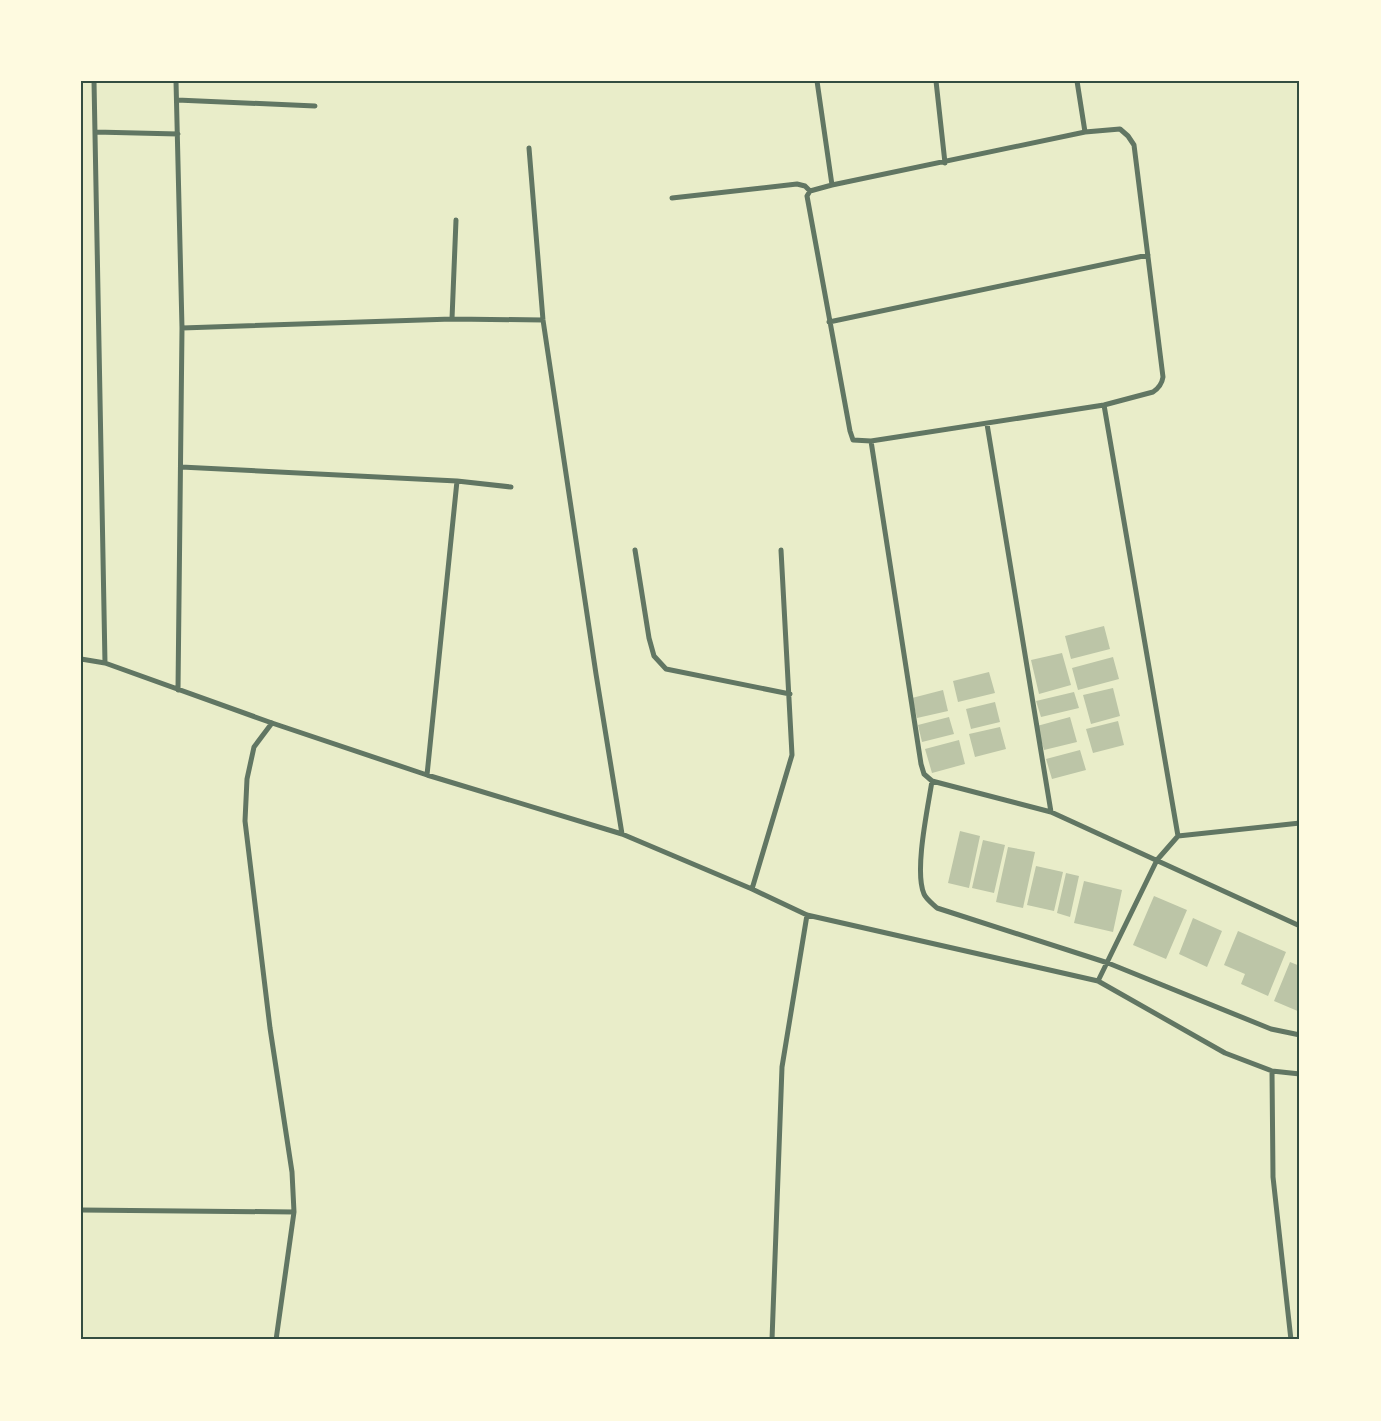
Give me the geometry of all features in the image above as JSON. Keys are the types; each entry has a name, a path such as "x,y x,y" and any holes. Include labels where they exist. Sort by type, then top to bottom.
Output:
{"street":[{"path":"94,81 106,663"},
{"path":"176,81 182,328 178,690"},
{"path":"817,81 832,186"},
{"path":"936,81 944,163"},
{"path":"1077,81 1085,132"},
{"path":"177,100 314,106"},
{"path":"1120,130 1128,136 1134,145 1163,377 1162,384 1153,392 1104,405 871,441 856,441 852,438 807,196 810,191 832,186 1085,132 1120,130"},
{"path":"95,132 178,134"},
{"path":"529,148 543,320 622,834"},
{"path":"672,198 797,184 805,186 810,191"},
{"path":"452,319 456,220"},
{"path":"829,322 1148,255"},
{"path":"182,328 452,319 543,320"},
{"path":"1104,405 1178,836"},
{"path":"987,424 1052,812"},
{"path":"871,441 924,774 932,781 1052,812 1300,926"},
{"path":"181,467 457,481 511,487"},
{"path":"427,775 457,481"},
{"path":"636,550 649,638 654,656 666,669 790,694"},
{"path":"752,889 792,755 781,550"},
{"path":"81,659 106,663 272,723 427,775 622,834 752,889 807,915 1098,980 1225,1053 1272,1070 1300,1074"},
{"path":"272,723 254,747 247,779 245,821 270,1028 292,1172 294,1212 276,1340"},
{"path":"932,781 921,862 921,878 924,894 937,908 1108,963 1271,1029 1300,1035"},
{"path":"1098,980 1157,860 1178,836 1300,823"},
{"path":"772,1340 782,1067 807,915"},
{"path":"1272,1070 1273,1177 1291,1340"},
{"path":"81,1210 294,1212"}],"building":[{"path":"1104,626 1110,649 1071,659 1065,636"},
{"path":"1062,653 1071,685 1039,694 1031,660"},
{"path":"1113,657 1119,679 1078,690 1072,668"},
{"path":"989,672 995,693 958,702 953,681"},
{"path":"1113,688 1120,716 1091,724 1083,695"},
{"path":"943,690 948,711 917,718 912,698"},
{"path":"1074,692 1079,708 1041,717 1036,701"},
{"path":"995,702 1000,722 971,729 966,709"},
{"path":"949,717 954,734 922,742 918,725"},
{"path":"1070,717 1077,742 1044,750 1037,726"},
{"path":"1118,721 1124,745 1093,753 1086,729"},
{"path":"1000,727 1006,749 975,757 969,734"},
{"path":"959,740 965,764 932,773 925,749"},
{"path":"1080,750 1086,770 1052,779 1046,759"},
{"path":"960,831 980,836 969,888 948,883"},
{"path":"983,840 1005,845 994,893 972,888"},
{"path":"1008,847 1035,852 1023,908 996,902"},
{"path":"1036,866 1063,872 1054,911 1027,905"},
{"path":"1066,873 1079,876 1070,917 1057,913"},
{"path":"1084,881 1122,890 1113,932 1074,923"},
{"path":"1154,896 1187,910 1166,959 1133,945"},
{"path":"1193,918 1222,931 1207,967 1179,954"},
{"path":"1238,931 1286,952 1268,996 1241,984 1245,974 1224,965"},
{"path":"1290,962 1300,966 1300,1012 1274,1001"}]}
